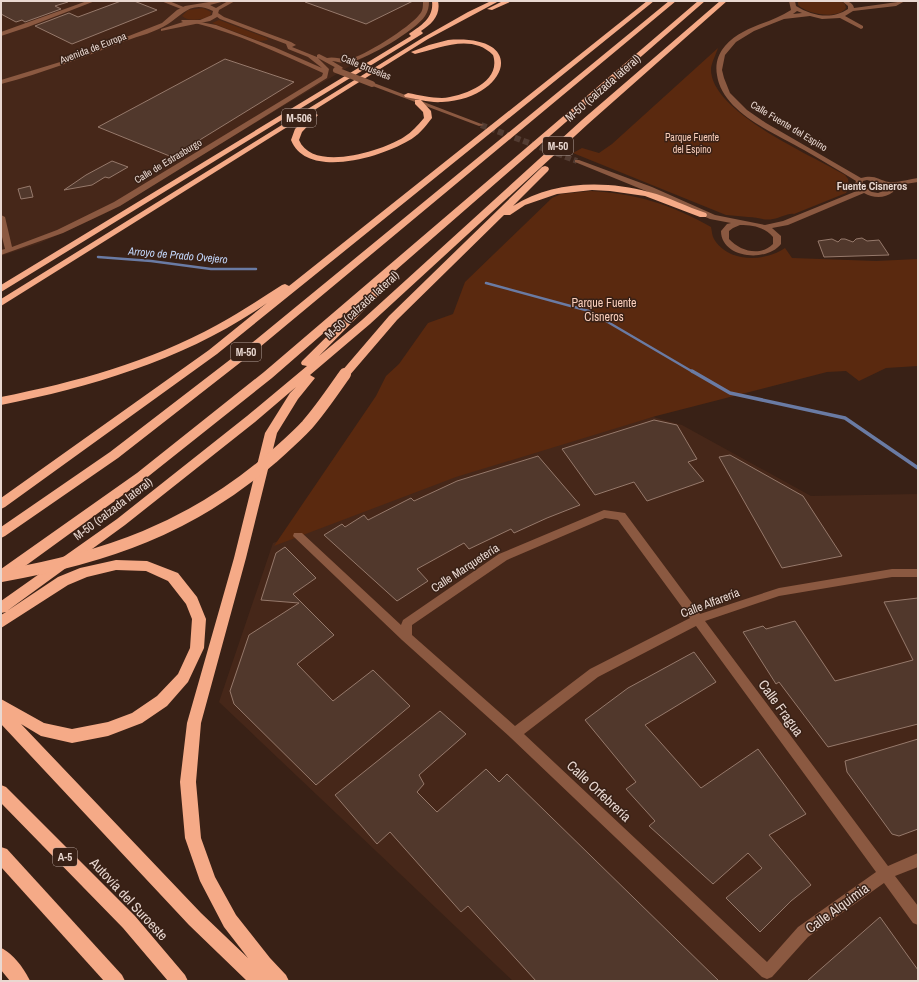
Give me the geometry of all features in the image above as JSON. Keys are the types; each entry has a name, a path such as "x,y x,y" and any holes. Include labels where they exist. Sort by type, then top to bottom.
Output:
{"highway":[{"path":"396,46 432,19 436,10 435,1"},
{"name":"M-506","path":"1,289 396,46 480,1"},
{"name":"M-506","path":"1,304 448,25 496,1"},
{"path":"105,240 314,115 414,52 480,13 509,1"},
{"path":"1,504 213,352 651,1"},
{"path":"586,72 602,53 654,1"},
{"name":"M-50","path":"1,533 114,456 321,293 673,1"},
{"name":"M-50","path":"1,576 141,476 256,385 702,1"},
{"name":"M-50 (calzada lateral)","path":"1,608 122,522 251,419 366,322 585,122 724,1"},
{"path":"408,95 440,100 466,96 482,87 494,76 499,66 497,56 489,48 475,43 461,41 444,42 428,46 414,52"},
{"path":"1,576 24,573 83,560 128,545 175,525 214,503 261,469 306,425 345,374 393,318 653,63"},
{"path":"314,115 298,131 295,140 299,148 307,154 320,158 336,160 355,158 378,152 399,144 423,127 428,118 427,111 418,102"},
{"path":"1,401 84,382 142,363 196,340 239,317 283,288 394,202 424,184"},
{"path":"393,318 414,302 500,218 517,206 533,198 567,189 584,187 608,188 647,194 703,215"},
{"path":"1,279 28,267 112,216 146,199"},
{"name":"M-50","path":"251,419 399,271 422,243"},
{"path":"280,981 264,964 230,921 208,881 194,838 188,782 194,723 240,558 271,433 294,396 366,322"},
{"path":"1,622 63,581 84,572 116,565 147,566 173,577 192,601 199,619 198,648 183,678 162,701 137,718 108,729 72,736 41,729 1,705"},
{"path":"1,714 195,919 260,981"},
{"name":"Autovía del Suroeste","path":"1,792 129,922 179,981"},
{"path":"1,855 116,981"},
{"path":"1,957 21,981"}],"street":[{"path":"1,34 92,1"},
{"path":"164,1 183,8 203,6 222,1"},
{"path":"216,12 232,1"},
{"path":"320,57 344,62 360,57 408,30 424,14 427,5 426,1"},
{"path":"845,1 851,6 851,10"},
{"path":"783,18 797,15 826,17 841,16 851,10 896,4 902,1"},
{"path":"793,4 810,15"},
{"path":"783,18 794,11 793,4"},
{"name":"Calle Bruselas","path":"203,6 216,12 222,18 320,57 338,69 408,95 436,108"},
{"name":"Avenida de Europa","path":"1,82 84,56 164,24 171,20 183,8"},
{"name":"Avenida de Europa","path":"1,88 78,64 170,27 212,18 216,12"},
{"path":"176,14 179,20 194,22"},
{"path":"841,16 861,27"},
{"name":"Calle Fuente del Espino","path":"783,18 750,30 733,41 726,48 720,57 718,70 722,84 733,101 764,124 860,180"},
{"name":"Calle Bruselas","path":"194,22 214,26 325,68 338,69"},
{"path":"258,43 269,42 272,37"},
{"path":"272,48 274,44 287,43"},
{"name":"Calle Bruselas","path":"287,43 290,48 314,57 325,68"},
{"name":"Calle de Estrasburgo","path":"5,252 71,226 117,204 325,77 325,68"},
{"name":"Calle Bruselas","path":"374,83 418,102 481,125"},
{"path":"577,161 650,189 703,215 725,231"},
{"path":"888,184 890,190 886,194 876,195 863,191 858,186 860,180 868,178 874,178 888,184 918,180"},
{"path":"764,227 785,223 863,191"},
{"path":"692,209 722,220 739,223 752,223 764,227 777,236"},
{"path":"1,216 5,252"},
{"path":"739,223 730,226 725,231 725,239 727,243 738,249 752,253 771,250 777,244 778,230 785,223"},
{"name":"Calle Marquetería","path":"406,637 407,623 503,557 604,514 621,516"},
{"name":"Calle Fragua","path":"621,516 884,874 918,918"},
{"name":"Calle Orfebrería","path":"298,536 406,637 515,734 767,972"},
{"name":"Calle Alfarería","path":"515,734 594,673 698,619 779,592 892,573 918,573"},
{"name":"Calle Alquimia","path":"767,972 803,932 884,874 918,860"}],"shaded area":[{"path":"1,1 430,1 432,5 429,16 420,24 104,214 40,243 1,256"},
{"path":"653,417 682,425 811,496 918,494 918,981 513,981 219,702 273,543 390,499 534,449"}],"green space":[{"path":"798,1 841,1 845,4 846,8 842,12 836,14 829,15 815,13 802,8 798,5"},
{"path":"203,8 211,12 210,16 195,20 182,16 188,10"},
{"path":"219,20 267,38 268,40 259,41 212,23"},
{"name":"Parque Fuente del Espino","path":"718,48 711,68 715,84 726,100 744,116 765,130 845,175 848,179 849,188 846,193 794,214 789,214 779,218 767,220 726,215 573,153 582,148 599,153 612,144"},
{"name":"Parque Fuente Cisneros","path":"591,191 638,197 682,212 711,227 713,238 720,247 737,256 757,258 777,253 785,248 792,258 876,261 918,259 918,366 886,368 859,381 846,371 827,372 656,416 456,477 274,546 376,396 386,376 399,364 428,323 453,314 465,282 552,198 561,194"}],"building":[{"path":"1,1 68,2 55,6 61,9 25,22 22,20 16,22 1,14"},
{"path":"121,1 134,1 157,10 72,44 35,26 69,13 78,17"},
{"path":"305,1 413,1 366,24"},
{"path":"225,59 294,82 172,157 98,127"},
{"path":"112,161 128,167 109,178 105,177 92,185 64,190 86,175"},
{"path":"30,186 33,197 21,199 18,189"},
{"path":"862,238 867,241 879,240 889,255 824,257 818,241 832,239 838,242 841,239 845,239 853,242 856,239"},
{"path":"654,420 677,425 697,459 688,462 704,481 647,501 634,482 595,495 562,449"},
{"path":"730,455 803,496 842,556 782,568 719,457"},
{"path":"538,456 580,505 514,533 511,529 469,549 464,543 417,569 428,581 397,601 324,535 342,524 345,527 364,515 368,520 411,498 414,501 457,481"},
{"path":"285,547 316,578 293,594 334,635 297,664 333,701 373,670 410,706 316,785 234,704 230,691 249,635 299,603 261,600 276,553"},
{"path":"918,598 918,724 828,747 779,682 776,684 743,632 763,626 766,629 795,621 835,681 913,660 884,602"},
{"path":"694,652 716,682 645,725 701,788 758,749 806,814 769,835 811,885 791,901 760,932 726,898 762,868 748,853 713,884 649,826 655,821 626,789 636,782 585,720 628,688"},
{"path":"440,711 466,734 419,775 424,784 417,792 437,812 486,769 499,782 507,774 719,981 536,981 468,906 461,912 390,832 377,844 335,795"},
{"path":"918,739 918,829 899,836 892,834 847,772 845,761"},
{"path":"880,917 918,970 918,981 807,981"}],"waterway":[{"name":"Arroyo de Prado Ovejero","path":"98,257 151,261 211,269 256,269"},
{"name":"Arroyo de Prado Ovejero","path":"486,283 589,311 693,372"},
{"name":"Arroyo de Prado Ovejero","path":"692,371 730,393 845,418 918,468"}],"tunnel":[{"path":"481,125 577,161"}],"district":[{"name":"Fuente Cisneros","path":"872,186"}]}
